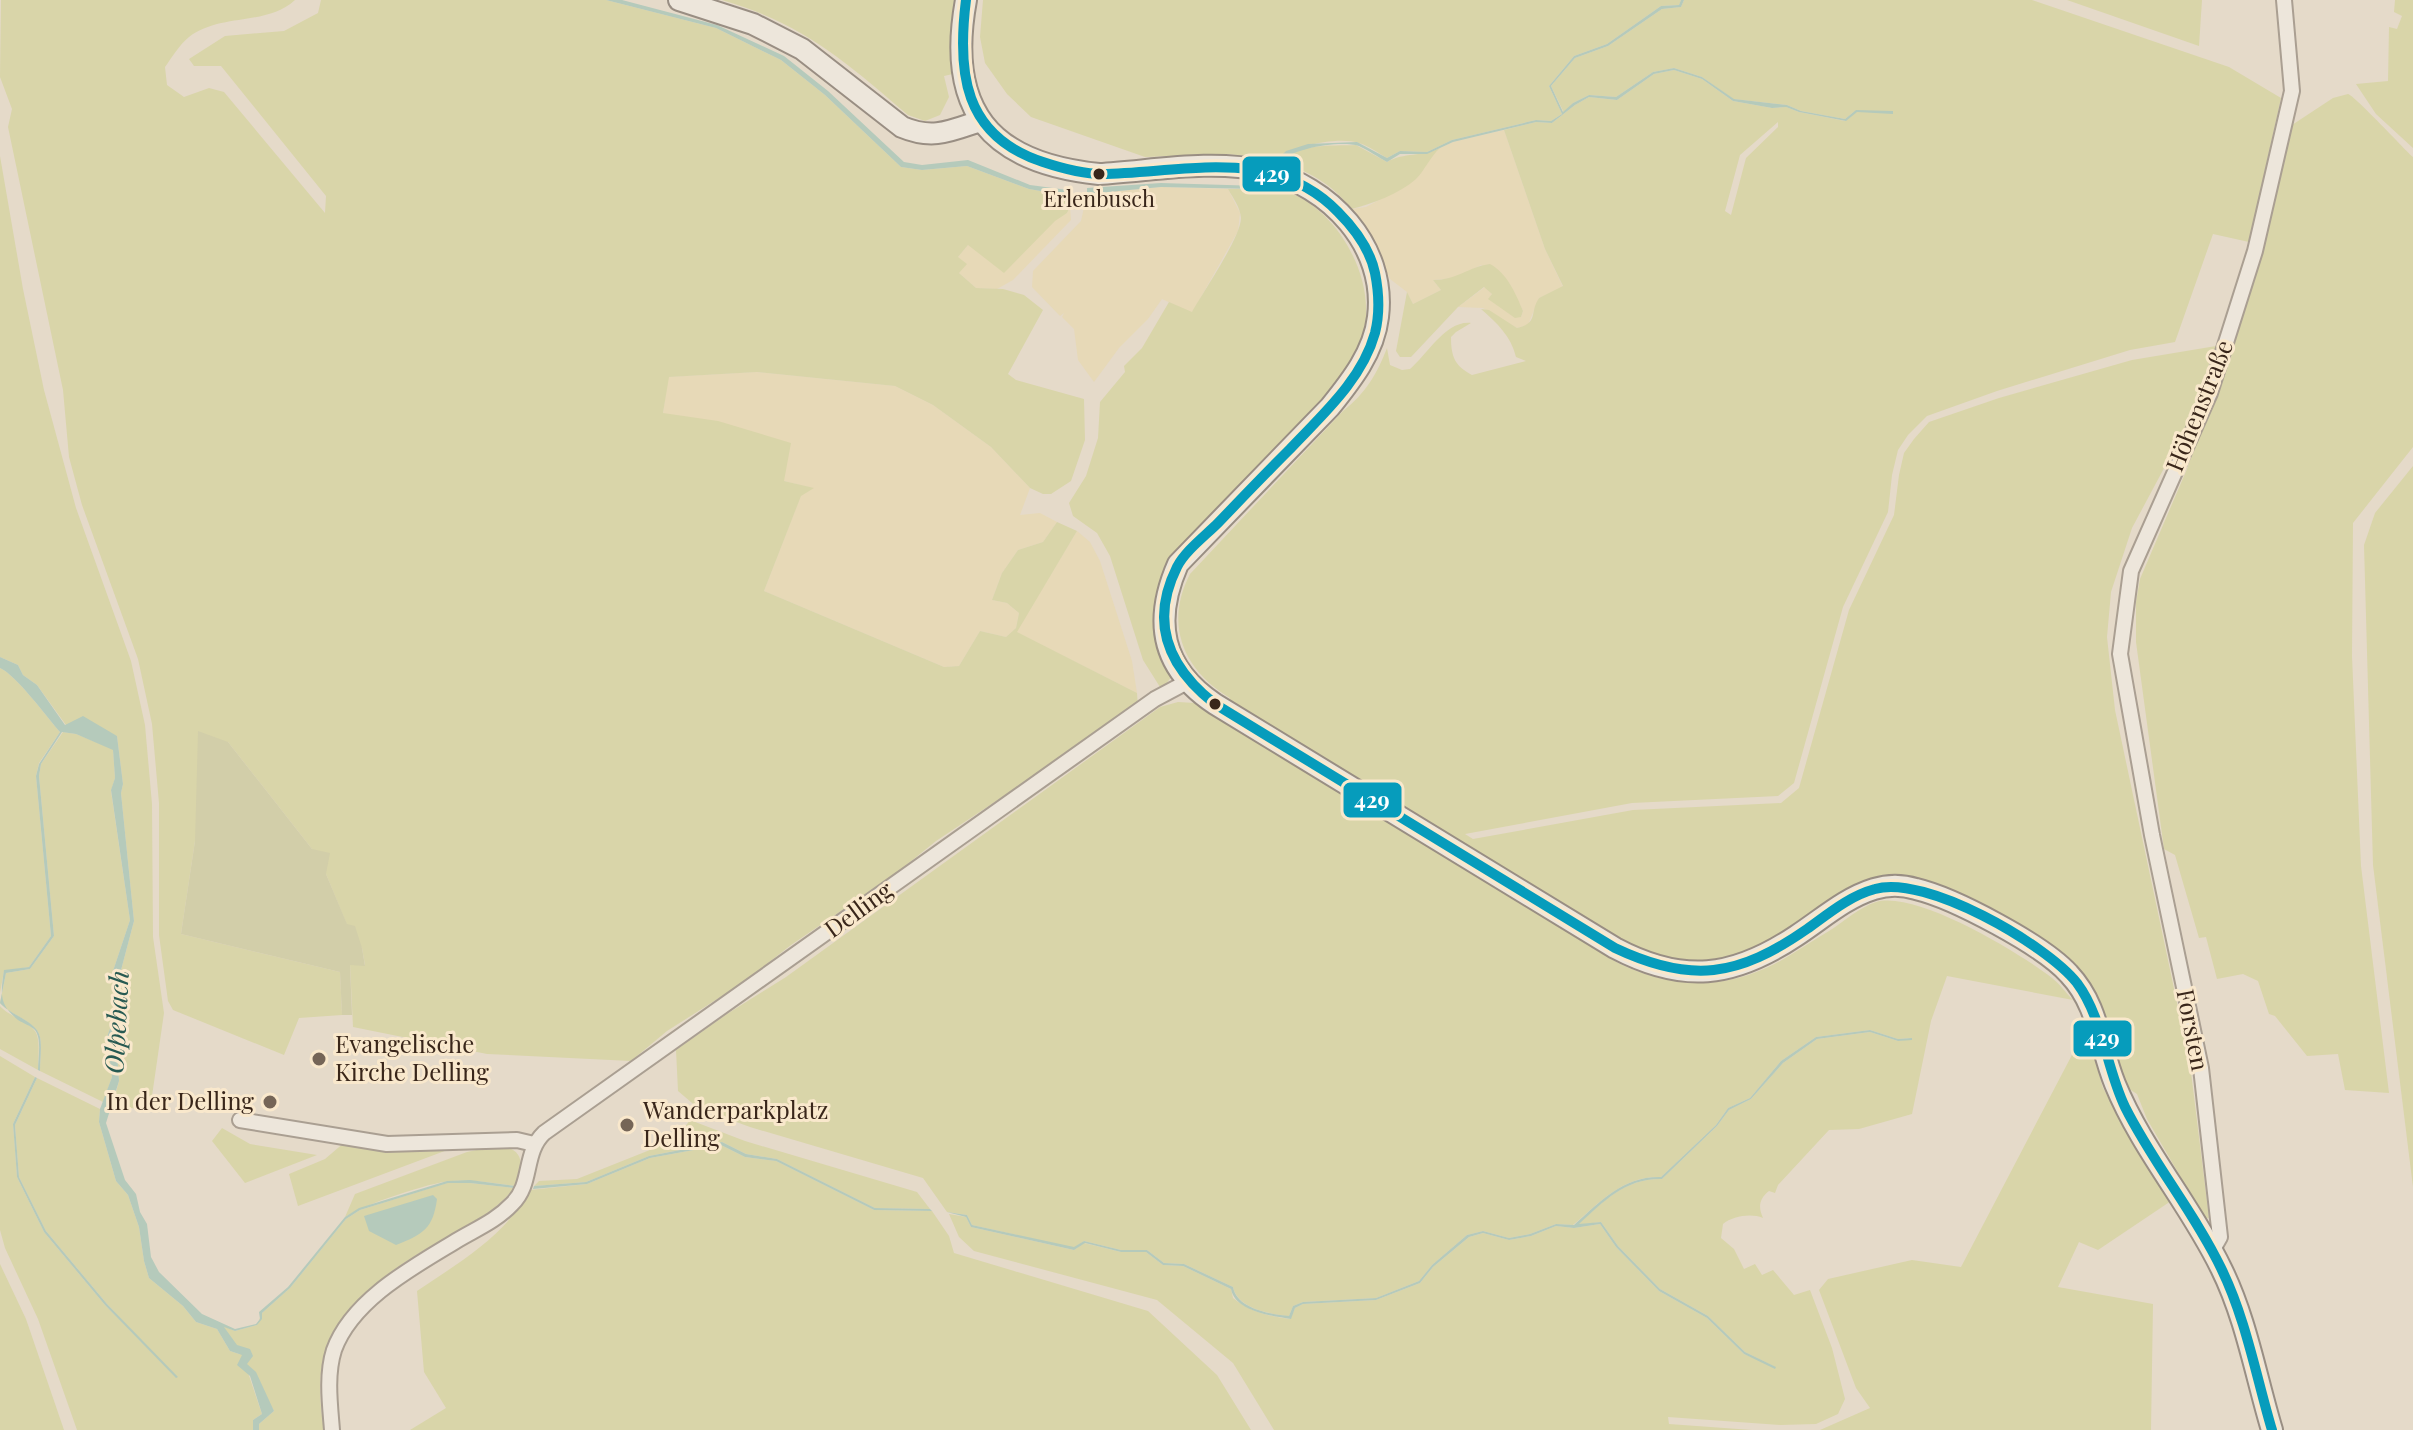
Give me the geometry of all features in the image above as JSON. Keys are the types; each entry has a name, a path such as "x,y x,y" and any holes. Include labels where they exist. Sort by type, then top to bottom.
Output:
{"street":[{"path":"679,0 753,24 802,49 902,127 920,135 942,134 980,121"},
{"path":"966,0 961,30 962,72 971,105 980,121 1014,151 1048,166 1079,172 1099,174 1227,166 1264,171 1296,180 1328,199 1349,222 1372,266 1379,292 1378,318 1367,353 1352,380 1330,407 1178,564 1167,588 1164,634 1170,655 1187,682 1215,704 1615,948 1653,966 1687,972 1741,965 1795,937 1839,905 1877,888 1897,886 1946,898 2055,961 2070,975 2092,1007 2120,1093 2138,1130 2212,1251 2234,1300 2272,1430"},
{"name":"Höhenstraße","path":"2148,809 2120,654 2131,571 2210,393 2255,251 2292,91 2284,0"},
{"name":"Delling","path":"534,1144 558,1122 1155,699 1187,682"},
{"name":"Forsten","path":"2148,809 2201,1068 2220,1237 2212,1251"},
{"path":"240,1120 387,1144 517,1140 534,1144 523,1190 510,1206 493,1221 440,1250 400,1278 370,1301 350,1322 335,1350 330,1369 332,1430"}],"shaded area":[{"path":"1,0 295,0 271,13 215,25 189,37 165,67 167,85 184,97 209,88 224,92 325,213 326,196 221,66 194,66 189,59 225,36 284,31 318,13 321,0 606,0 716,28 781,60 825,95 901,167 922,170 967,166 1029,189 1069,196 1067,213 1055,221 1004,273 968,245 958,257 967,264 959,273 976,288 1003,289 1024,295 1043,310 1008,374 1016,380 1084,399 1085,440 1071,481 1051,494 1030,488 991,447 933,405 895,386 757,372 669,377 663,413 718,421 791,443 784,481 814,488 801,496 764,591 944,667 959,666 980,631 1006,637 1016,628 1019,613 1007,603 992,600 1002,573 1018,550 1043,542 1057,522 1077,531 1017,632 1137,693 1138,707 936,841 894,875 791,945 744,982 667,1031 631,1061 487,1054 353,1027 350,964 365,965 362,948 347,925 312,849 228,742 195,841 181,934 340,972 342,1015 299,1018 284,1055 173,1010 168,1001 159,935 159,803 152,724 138,659 82,505 69,457 63,390 8,127 12,109 0,77"},
{"path":"722,0 962,0 957,73 944,76 949,97 940,115 925,121 908,115 822,46 776,20"},
{"path":"983,0 1681,0 1679,5 1661,6 1607,44 1574,56 1549,86 1562,114 1551,121 1536,120 1452,140 1427,152 1400,151 1387,158 1363,144 1339,141 1304,147 1276,161 1226,154 1145,157 1031,117 1007,94 985,63 980,37"},
{"path":"1684,0 2032,0 2229,67 2281,98 2249,242 2213,234 2175,342 2130,350 1997,391 1927,416 1908,435 1898,450 1888,512 1843,607 1794,783 1778,796 1632,803 1465,834 1473,839 1633,810 1781,803 1799,788 1849,610 1894,515 1904,453 1929,422 1999,398 2132,360 2216,346 2185,429 2132,528 2111,592 2107,637 2115,710 2190,1064 2209,1218 2205,1219 2147,1119 2137,1094 2123,1085 2085,988 1913,882 1722,964 1647,959 1226,704 1230,698 1200,674 1183,644 1179,611 1190,574 1358,398 1387,348 1390,365 1402,370 1410,369 1445,333 1453,327 1471,323 1451,337 1455,360 1466,372 1472,375 1526,361 1516,357 1507,336 1481,309 1489,310 1517,328 1531,320 1539,298 1563,286 1545,249 1504,130 1536,122 1552,123 1589,97 1617,100 1654,74 1674,70 1702,79 1733,101 1772,108 1786,107 1799,112 1845,121 1856,110 1845,119 1801,111 1787,105 1733,99 1702,77 1674,68 1653,72 1616,97 1589,95 1573,103 1564,113 1551,86 1575,58 1608,46 1662,9 1681,7","holes":["1778,122 1778,127 1746,158 1731,215 1725,211 1740,155"]},
{"path":"2067,0 2202,0 2199,46"},
{"path":"2395,0 2413,0 2413,148 2376,114 2356,84 2388,81 2389,27 2397,29 2402,16 2394,12"},
{"path":"2348,94 2413,157 2413,447 2353,523 2352,656 2361,866 2389,1093 2345,1090 2338,1054 2307,1056 2275,1016 2269,1014 2258,981 2243,974 2217,979 2206,937 2199,938 2175,855 2164,849 2136,642 2136,602 2140,579 2187,469 2260,260 2292,125 2333,98"},
{"path":"1504,130 1545,249 1563,287 1539,298 1528,325 1517,328 1483,308 1458,307 1485,287 1492,294 1489,298 1521,317 1523,311 1509,283 1481,265 1454,278 1433,280 1441,290 1413,304 1407,292 1390,279 1362,223 1351,209 1366,207 1407,185 1440,148"},
{"path":"1356,145 1387,162 1440,148 1419,175 1402,189 1351,209 1336,192 1319,180 1279,162 1296,151"},
{"path":"0,156 44,390 76,508 131,661 145,725 152,804 153,937 164,1013 150,1110 112,1106 119,1081 116,1038 122,1016 120,974 134,921 117,736 66,725 18,665 0,657"},
{"path":"1260,186 1282,190 1302,199 1318,210 1344,240 1361,276 1366,313 1364,331 1339,382 1199,530 1174,561 1172,676 1160,687 1143,660 1110,556 1097,533 1073,516 1069,503 1086,476 1098,438 1100,402 1125,372 1124,366 1142,348 1169,302 1192,312 1228,251 1241,218 1228,189 1257,189"},
{"path":"1161,187 1228,189 1240,213 1238,231 1192,313 1162,299 1094,382 1078,360 1074,329 1062,317 1064,313 1060,316 1032,287 1033,271 1081,221 1087,194"},
{"path":"1070,207 1071,220 1013,280 997,289 976,288 959,273 958,257 968,245 1067,213"},
{"path":"1490,264 1510,284 1523,311 1521,317 1515,318 1488,299 1492,294 1484,287 1458,307 1411,357 1400,357 1396,351 1407,292 1413,304 1441,290 1433,280"},
{"path":"756,372 895,386 933,405 991,447 1030,488 1020,515 1040,513 1057,522 1043,542 1018,550 1002,573 992,600 1007,603 1019,613 1016,628 1006,637 980,631 959,666 944,667 764,591 801,495 812,488 784,481 663,414 668,377"},
{"path":"2413,466 2413,1187 2373,865 2364,545 2375,513"},
{"path":"1077,531 1090,542 1100,561 1132,661 1137,693 1016,632"},
{"path":"0,668 22,687 60,732 39,763 36,776 51,936 29,967 4,971 0,993"},
{"path":"1178,702 1195,703 1618,963 1654,977 1709,983 1747,975 1782,960 1864,907 1876,902 1894,901 1941,914 1993,940 2052,978 2073,1000 1947,976 1931,1021 1912,1114 1859,1129 1829,1130 1778,1185 1775,1193 1769,1191 1763,1197 1760,1207 1763,1218 1742,1216 1723,1224 1721,1238 1734,1249 1744,1269 1755,1264 1762,1275 1773,1270 1794,1295 1810,1290 1832,1348 1845,1399 1838,1414 1816,1424 1780,1425 1668,1417 1669,1424 1752,1430 1274,1430 1233,1363 1157,1300 974,1251 959,1237 949,1214 966,1217 971,1227 1074,1250 1084,1243 1121,1252 1146,1252 1163,1265 1183,1266 1231,1289 1233,1298 1253,1310 1290,1319 1295,1308 1303,1304 1376,1300 1420,1283 1433,1267 1469,1237 1483,1233 1509,1240 1531,1236 1556,1226 1574,1228 1600,1224 1616,1247 1659,1291 1707,1318 1744,1354 1775,1367 1745,1352 1708,1316 1660,1289 1618,1246 1601,1222 1577,1225 1626,1187 1662,1179 1717,1126 1729,1110 1751,1099 1783,1063 1817,1039 1870,1032 1898,1041 1912,1038 1898,1039 1870,1030 1816,1037 1781,1061 1750,1098 1728,1108 1716,1125 1661,1177 1635,1180 1624,1185 1573,1225 1556,1224 1509,1238 1483,1231 1467,1235 1432,1265 1419,1281 1376,1298 1303,1302 1293,1306 1289,1316 1256,1309 1241,1301 1233,1287 1184,1264 1164,1263 1147,1250 1121,1250 1084,1241 1074,1248 972,1225 967,1215 947,1212 923,1178 750,1127 698,1108 678,1091 676,1050 786,977 1160,707"},
{"path":"198,731 228,742 312,849 330,853 326,874 347,924 355,926 365,966 350,965 352,1015 342,1015 340,972 181,934 195,841"},
{"path":"63,732 113,749 115,778 111,791 130,920 113,971 115,1015 107,1037 112,1077 103,1102 40,1071 38,1032 0,1003 6,973 30,969 54,936 39,776 41,764"},
{"path":"0,1006 35,1030 38,1070 0,1049"},
{"path":"2089,1040 2103,1088 2171,1201 2098,1250 2079,1242 2058,1287 2153,1304 2151,1430 1820,1430 1870,1408 1856,1388 1819,1290 1828,1279 1912,1260 1961,1267 2073,1053"},
{"path":"0,1056 35,1077 13,1124 17,1177 44,1232 105,1305 177,1378 107,1304 46,1231 19,1177 15,1125 37,1078 100,1109 99,1122 116,1181 128,1195 139,1227 149,1278 183,1306 196,1322 217,1329 230,1351 242,1355 262,1414 253,1420 253,1430 77,1430 38,1319 5,1248 0,1230"},
{"path":"690,1120 745,1141 917,1192 930,1209 875,1208 777,1159 746,1154 722,1142 649,1156 586,1182 534,1186 539,1181 577,1179 675,1140"},
{"path":"222,1128 250,1144 317,1155 245,1183 212,1141"},
{"path":"345,1142 449,1146 450,1149 298,1206 289,1174 325,1159"},
{"path":"721,1145 745,1157 776,1161 874,1210 932,1211 949,1236 954,1253 1148,1311 1217,1375 1251,1430 410,1430 446,1408 424,1372 417,1291 495,1235 530,1190 587,1184 650,1158"},
{"path":"495,1146 511,1149 520,1158 515,1186 468,1181 442,1182 381,1201 345,1217 355,1194 467,1152"},
{"path":"447,1183 514,1188 482,1216 380,1281 339,1323 326,1349 321,1372 324,1430 259,1430 259,1424 274,1411 223,1326 235,1331 257,1325 262,1313 290,1288 346,1219 360,1210"},
{"path":"0,1264 26,1319 64,1430 0,1430"}],"water":[{"path":"606,0 622,0 717,25 784,56 828,91 904,162 922,165 968,160 1030,185 1068,190 1069,196 1029,189 967,166 922,170 901,167 825,95 781,60 716,28"},
{"path":"1684,0 1681,7 1662,9 1608,46 1575,58 1551,86 1563,112 1589,95 1616,97 1653,72 1674,68 1702,77 1734,99 1787,105 1801,111 1845,119 1856,110 1893,111 1893,114 1857,112 1846,121 1799,112 1786,107 1772,108 1733,101 1702,79 1674,70 1654,74 1617,100 1589,97 1552,123 1536,122 1453,142 1427,154 1400,154 1387,162 1359,146 1341,144 1306,149 1276,161 1286,151 1308,144 1357,142 1387,158 1400,151 1427,152 1452,140 1536,120 1551,121 1562,114 1549,86 1574,56 1607,44 1661,6 1679,5"},
{"path":"1161,183 1260,186 1257,189 1161,187 1087,194 1087,188"},
{"name":"Olpebach","path":"0,657 18,665 23,675 37,685 65,725 83,716 117,736 134,921 120,974 122,1017 116,1038 119,1081 106,1123 125,1180 136,1194 140,1212 147,1224 151,1257 159,1272 202,1314 235,1329 256,1324 260,1319 259,1312 288,1287 345,1217 359,1208 447,1181 470,1180 515,1186 448,1183 360,1210 346,1219 290,1288 262,1313 262,1319 257,1325 235,1331 224,1327 237,1345 250,1349 253,1356 247,1364 256,1372 274,1411 259,1424 259,1430 253,1430 253,1420 262,1414 250,1376 237,1365 242,1355 230,1351 217,1329 196,1322 183,1306 149,1278 139,1227 128,1195 116,1181 99,1122 100,1109 112,1077 107,1037 115,1015 113,971 130,920 111,790 115,778 113,750 76,734 62,732 41,764 39,776 54,936 30,969 6,973 2,993 4,970 29,967 51,936 36,776 39,764 60,732 22,687 0,668"},
{"path":"8,1009 38,1031 40,1071 37,1034"},
{"path":"1870,1030 1912,1040 1898,1041 1870,1032 1817,1039 1783,1063 1751,1099 1729,1110 1717,1126 1662,1179 1637,1182 1616,1192 1579,1224 1601,1222 1618,1246 1660,1289 1708,1316 1745,1352 1775,1369 1744,1354 1707,1318 1659,1291 1616,1247 1600,1224 1574,1228 1556,1226 1531,1236 1509,1240 1483,1233 1469,1237 1433,1267 1420,1283 1376,1300 1303,1304 1295,1308 1291,1319 1246,1307 1239,1303 1231,1289 1183,1266 1163,1265 1146,1252 1121,1252 1085,1243 1074,1250 971,1227 966,1217 947,1212 967,1215 972,1225 1074,1247 1084,1241 1121,1250 1147,1250 1164,1263 1184,1264 1233,1287 1241,1301 1255,1309 1289,1316 1293,1306 1303,1302 1376,1298 1419,1281 1432,1265 1467,1235 1483,1231 1509,1238 1556,1224 1574,1225 1624,1185 1647,1178 1661,1177 1716,1125 1728,1108 1750,1098 1781,1061 1816,1037"},
{"path":"35,1077 15,1125 19,1177 46,1231 107,1304 176,1378 105,1305 44,1232 17,1177 13,1124"},
{"path":"722,1142 746,1154 777,1159 875,1208 932,1211 874,1210 776,1161 745,1157 721,1145 650,1158 587,1184 533,1189 534,1186 586,1182 649,1156"},
{"path":"433,1195 437,1199 433,1217 426,1229 414,1237 396,1245 369,1231 364,1216"}],"transit line":[{"name":"429","path":"966,0 963,52 971,98 981,118 996,136 1016,151 1087,173 1226,168 1256,170 1285,178 1313,191 1338,212 1361,240 1373,264 1378,318 1361,366 1328,410 1190,549 1177,567 1165,607 1168,643 1175,660 1199,690 1215,704 1615,948 1667,967 1714,970 1736,966 1782,945 1839,906 1875,889 1897,887 1923,892 1953,902 2013,932 2061,967 2086,997 2125,1107 2199,1227 2230,1287 2272,1430"}],"place":[{"name":"Erlenbusch","path":"1099,174"},
{"name":"Evangelische Kirche Delling","path":"319,1059"},
{"name":"In der Delling","path":"270,1102"},
{"name":"Wanderparkplatz Delling","path":"627,1125"}]}
